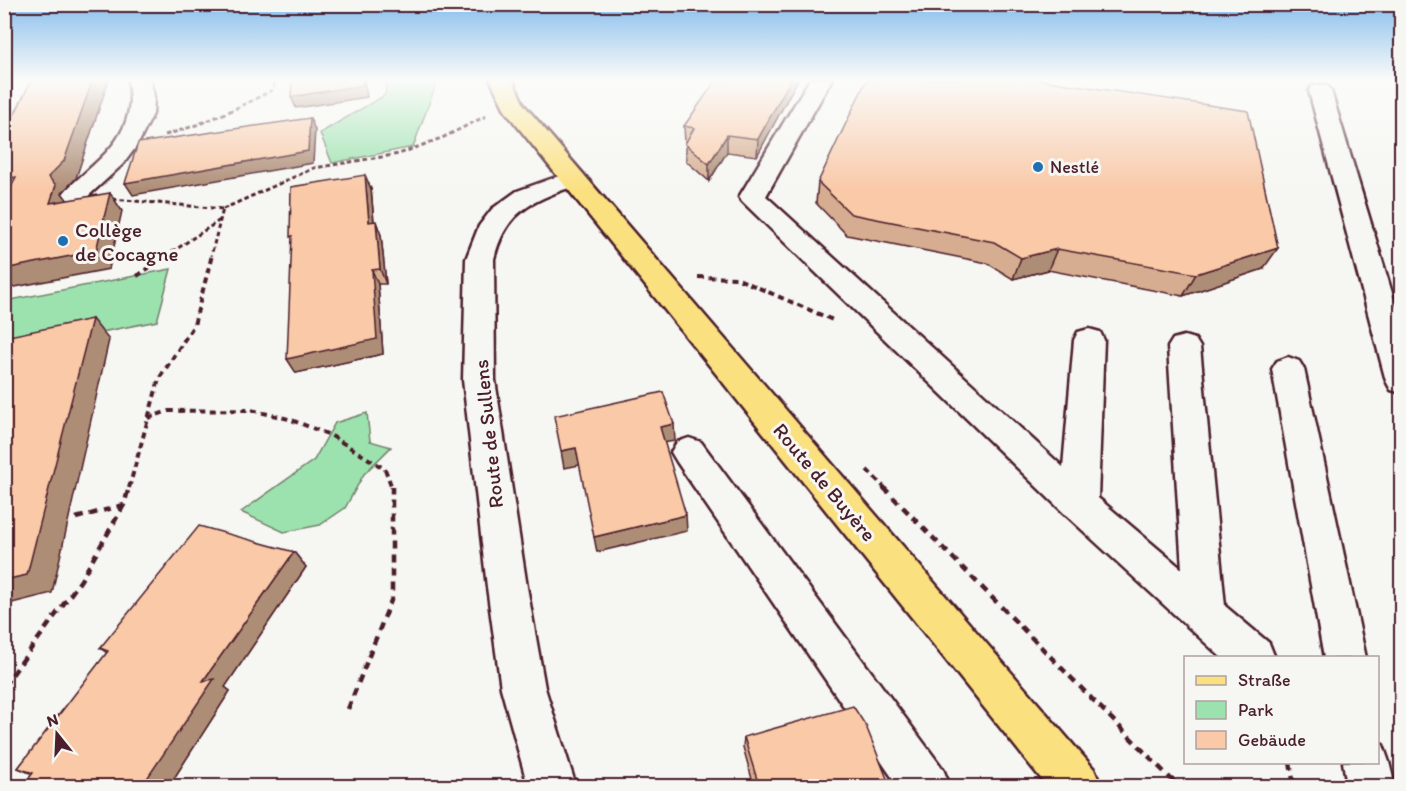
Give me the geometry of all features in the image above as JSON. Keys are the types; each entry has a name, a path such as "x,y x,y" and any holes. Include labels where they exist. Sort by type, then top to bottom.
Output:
{"main road":[{"path":"521,116 573,178"},
{"name":"Route de Buyère","path":"573,178 1077,786"}],"street":[{"path":"76,194 129,144 141,116"},
{"path":"799,116 752,197 1079,504 1253,656"},
{"path":"1327,116 1401,381"},
{"name":"Route de Sullens","path":"552,786 523,688 505,575 479,380 480,259 483,239 493,221 511,205 535,192 573,178"},
{"path":"1079,504 1089,339"},
{"path":"1184,347 1205,613"},
{"path":"1288,369 1345,656"},
{"path":"689,452 926,786"},
{"path":"1366,764 1371,786"}],"path":[{"path":"129,144 194,128 223,116"},
{"path":"76,194 145,204 223,209 314,168 399,154 444,137 485,116"},
{"path":"4,686 81,580 124,505 159,379 194,325 223,209"},
{"path":"137,276 220,220"},
{"path":"690,268 705,285"},
{"path":"698,277 736,278 838,323"},
{"path":"148,418 168,411 251,410 289,418 330,435 384,469 393,490 392,598 348,709"},
{"path":"861,463 1178,786"},
{"path":"76,518 124,505"},
{"path":"1290,764 1294,786"}],"green space":[{"path":"349,116 424,116 413,147 332,163 320,133"},
{"path":"171,269 157,321 5,351 5,301"},
{"path":"367,413 370,441 391,447 364,474 345,508 320,525 284,532 241,512 314,460 335,423"}],"building":[{"path":"14,116 80,116 64,161 48,177 56,185 50,203 110,193 96,251 4,269 4,203 16,177 4,179 4,136"},
{"path":"691,116 771,116 758,139 727,135 709,164 685,144 694,128 684,126"},
{"name":"Nestlé","path":"849,116 1249,116 1278,248 1196,274 1057,249 1021,258 994,242 851,214 818,182"},
{"path":"310,118 308,151 125,183 138,143"},
{"path":"365,175 369,222 376,221 380,269 372,270 377,339 287,359 292,236 290,237 291,187"},
{"path":"92,319 27,575 4,580 4,337"},
{"path":"663,392 674,424 660,427 686,515 594,537 576,448 561,451 554,416"},
{"path":"199,526 294,552 203,681 214,679 142,786 23,786 33,773 18,768 108,651 100,648"},
{"path":"853,706 866,726 890,786 759,786 744,737"}],"place":[{"name":"Nestlé","path":"1038,167"},
{"name":"Collège de Cocagne","path":"63,241"}]}
